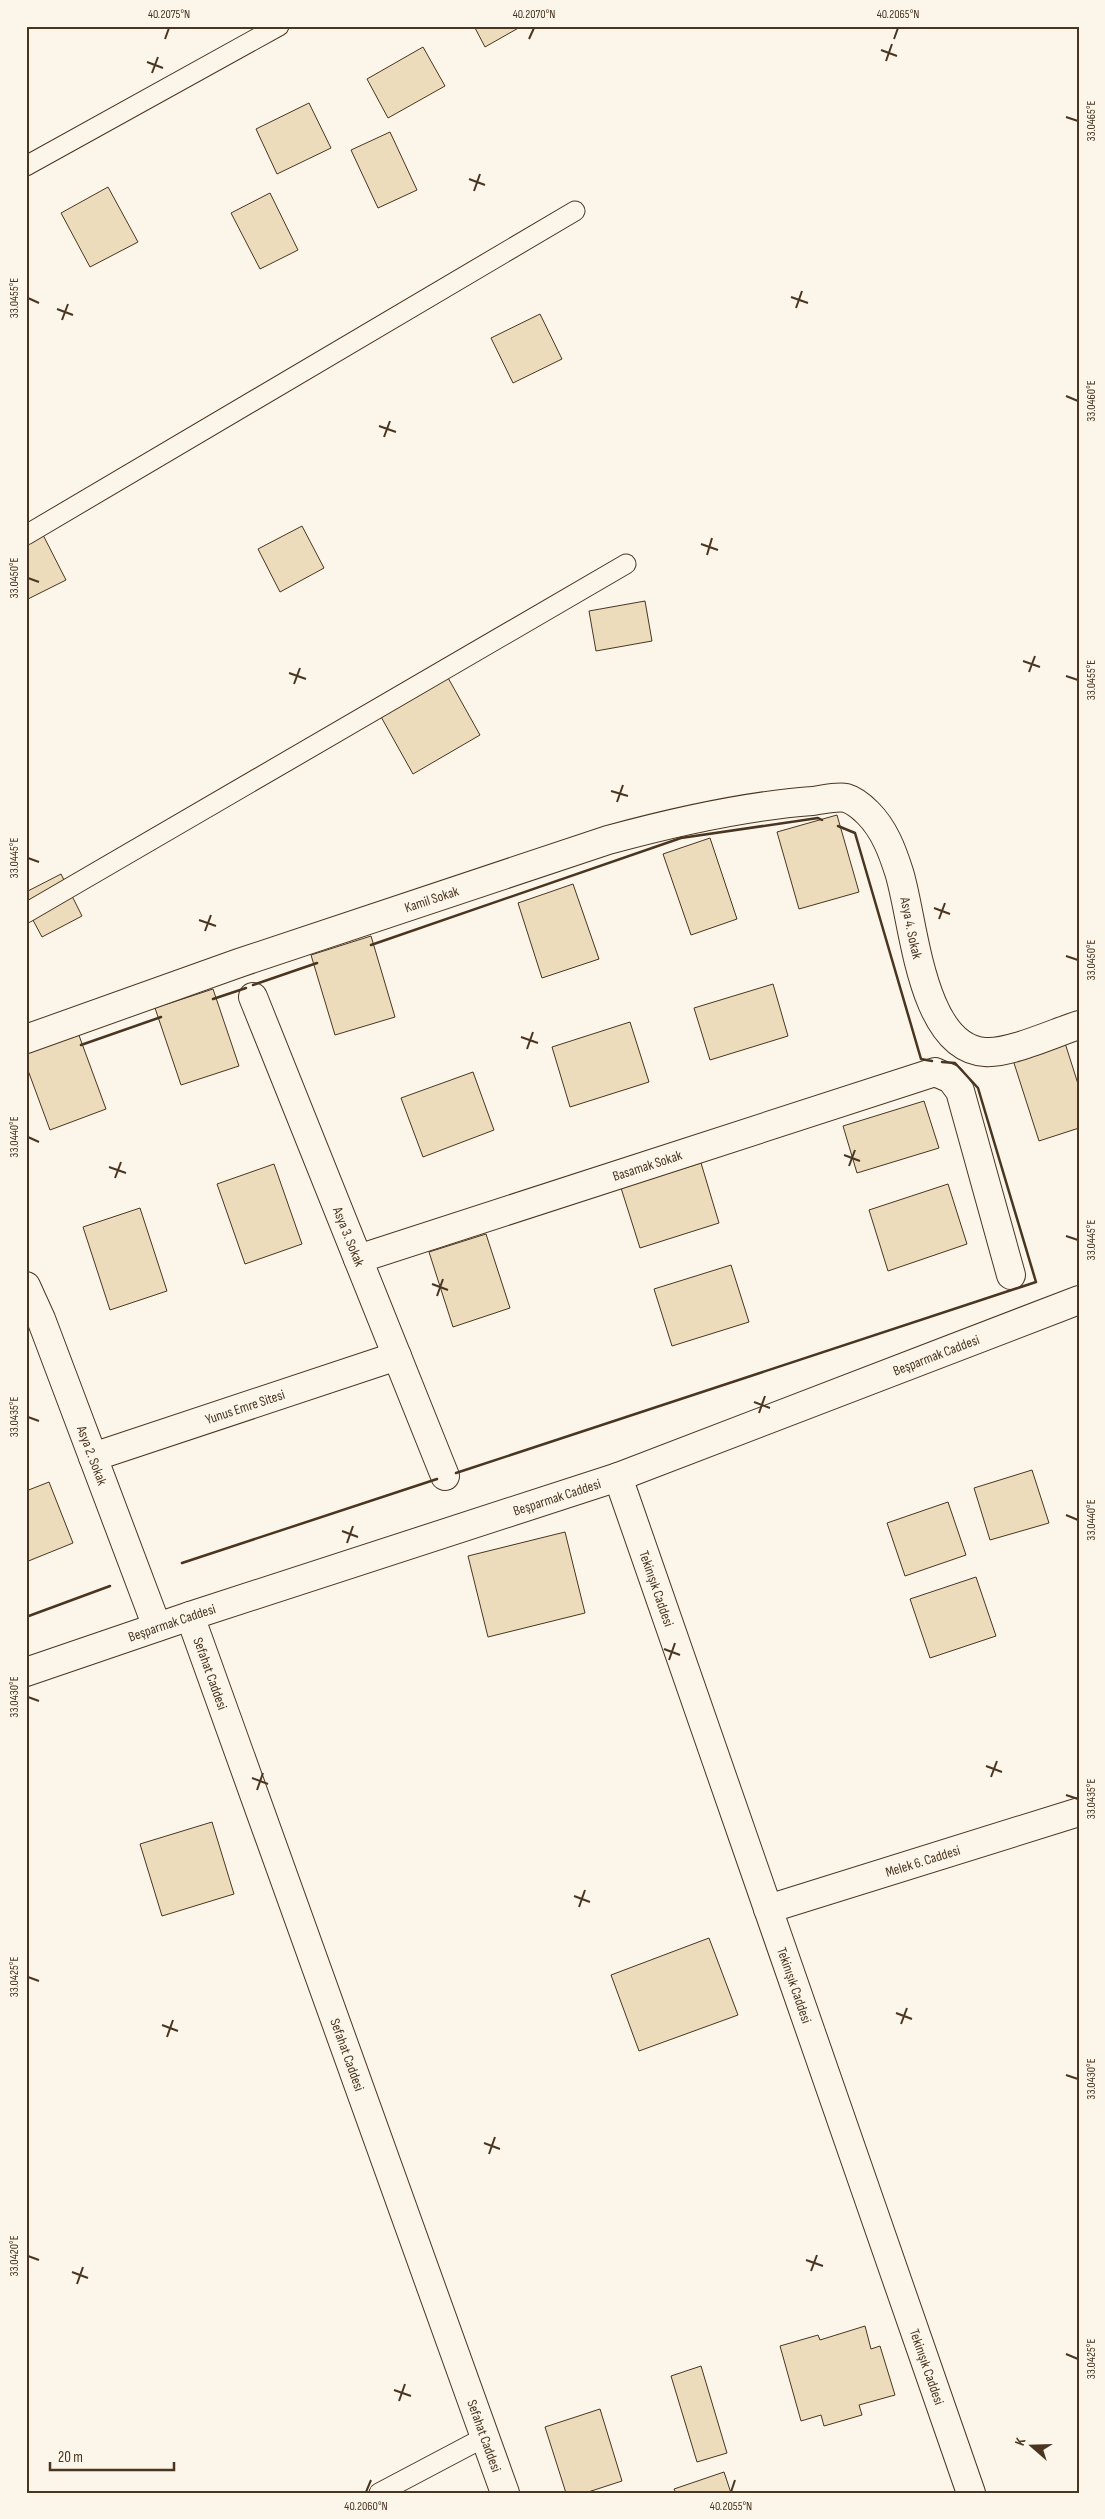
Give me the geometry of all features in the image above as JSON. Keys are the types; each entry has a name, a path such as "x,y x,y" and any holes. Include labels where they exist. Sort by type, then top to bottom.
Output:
{"street":[{"name":"Kamil Sokak","path":"26,1039 239,963 608,840 669,823 798,802 846,798"},
{"name":"Asya 4. Sokak","path":"846,798 862,808 878,822 888,842 900,872 923,976 934,1007 954,1039 967,1047 984,1052 1000,1052 1079,1025"},
{"name":"Asya 3. Sokak","path":"253,997 445,1476"},
{"name":"Basamak Sokak","path":"358,1259 935,1072 950,1079 960,1091 1011,1275"},
{"name":"Asya 2. Sokak","path":"26,1286 34,1322 94,1457 157,1627"},
{"name":"Beşparmak Caddesi","path":"26,1672 190,1616 618,1477 1079,1300"},
{"name":"Yunus Emre Sitesi","path":"94,1457 397,1356"},
{"name":"Tekinışık Caddesi","path":"618,1477 971,2493"},
{"name":"Sefahat Caddesi","path":"190,1616 505,2493"},
{"name":"Melek 6. Caddesi","path":"768,1909 1079,1812"}],"lane":[{"path":"26,166 280,26"},
{"path":"26,535 575,211"},
{"path":"26,913 626,564"},
{"path":"379,2493 485,2437"}],"building":[{"path":"474,26 522,26 485,47"},
{"path":"423,47 445,86 388,118 367,79"},
{"path":"309,103 331,148 277,174 256,129"},
{"path":"390,132 417,190 378,208 351,150"},
{"path":"108,187 138,242 90,267 61,213"},
{"path":"270,193 298,250 260,269 231,213"},
{"path":"540,314 562,359 513,383 491,338"},
{"path":"302,526 324,568 280,592 258,549"},
{"path":"41,531 66,580 26,600 26,538"},
{"path":"645,601 652,641 596,651 589,611"},
{"path":"447,676 480,735 413,774 380,715"},
{"path":"837,815 859,892 799,909 777,832"},
{"path":"710,838 737,919 691,935 663,854"},
{"path":"61,874 82,916 42,937 26,907 26,892"},
{"path":"573,884 599,959 542,978 518,903"},
{"path":"371,936 395,1017 335,1035 311,955"},
{"path":"773,984 788,1036 710,1060 694,1008"},
{"path":"213,989 239,1066 181,1085 155,1008"},
{"path":"630,1022 649,1082 570,1107 552,1047"},
{"path":"77,1030 106,1109 50,1130 26,1065 26,1049"},
{"path":"1065,1043 1079,1087 1079,1128 1039,1141 1013,1060"},
{"path":"473,1072 494,1130 423,1157 401,1098"},
{"path":"924,1101 939,1148 857,1173 843,1126"},
{"path":"701,1163 719,1223 640,1248 621,1188"},
{"path":"274,1164 302,1244 245,1264 217,1184"},
{"path":"948,1184 967,1244 888,1271 869,1210"},
{"path":"140,1208 167,1291 110,1310 83,1227"},
{"path":"486,1234 510,1308 453,1327 429,1252"},
{"path":"731,1265 749,1322 672,1346 654,1289"},
{"path":"1032,1470 1049,1523 990,1540 974,1488"},
{"path":"49,1482 73,1543 26,1562 26,1491"},
{"path":"948,1502 966,1555 905,1576 887,1523"},
{"path":"565,1532 585,1613 488,1637 468,1556"},
{"path":"976,1577 996,1636 930,1658 910,1599"},
{"path":"212,1822 234,1894 162,1916 140,1844"},
{"path":"709,1938 738,2015 639,2051 611,1975"},
{"path":"865,2326 871,2349 880,2346 895,2395 859,2405 862,2415 824,2426 821,2415 801,2421 780,2346 818,2335 820,2340"},
{"path":"701,2366 727,2453 697,2462 671,2376"},
{"path":"600,2409 622,2481 585,2493 566,2493 545,2427"},
{"path":"724,2472 731,2493 676,2493 674,2489"}],"wall":[{"path":"371,945 681,838 818,818 822,820"},
{"path":"838,826 855,833 921,1059 932,1061"},
{"path":"253,985 317,963"},
{"path":"213,999 246,988"},
{"path":"81,1045 161,1017"},
{"path":"456,1473 1036,1282 978,1088 955,1063 942,1062"},
{"path":"182,1563 437,1479"},
{"path":"26,1617 110,1586"}]}
